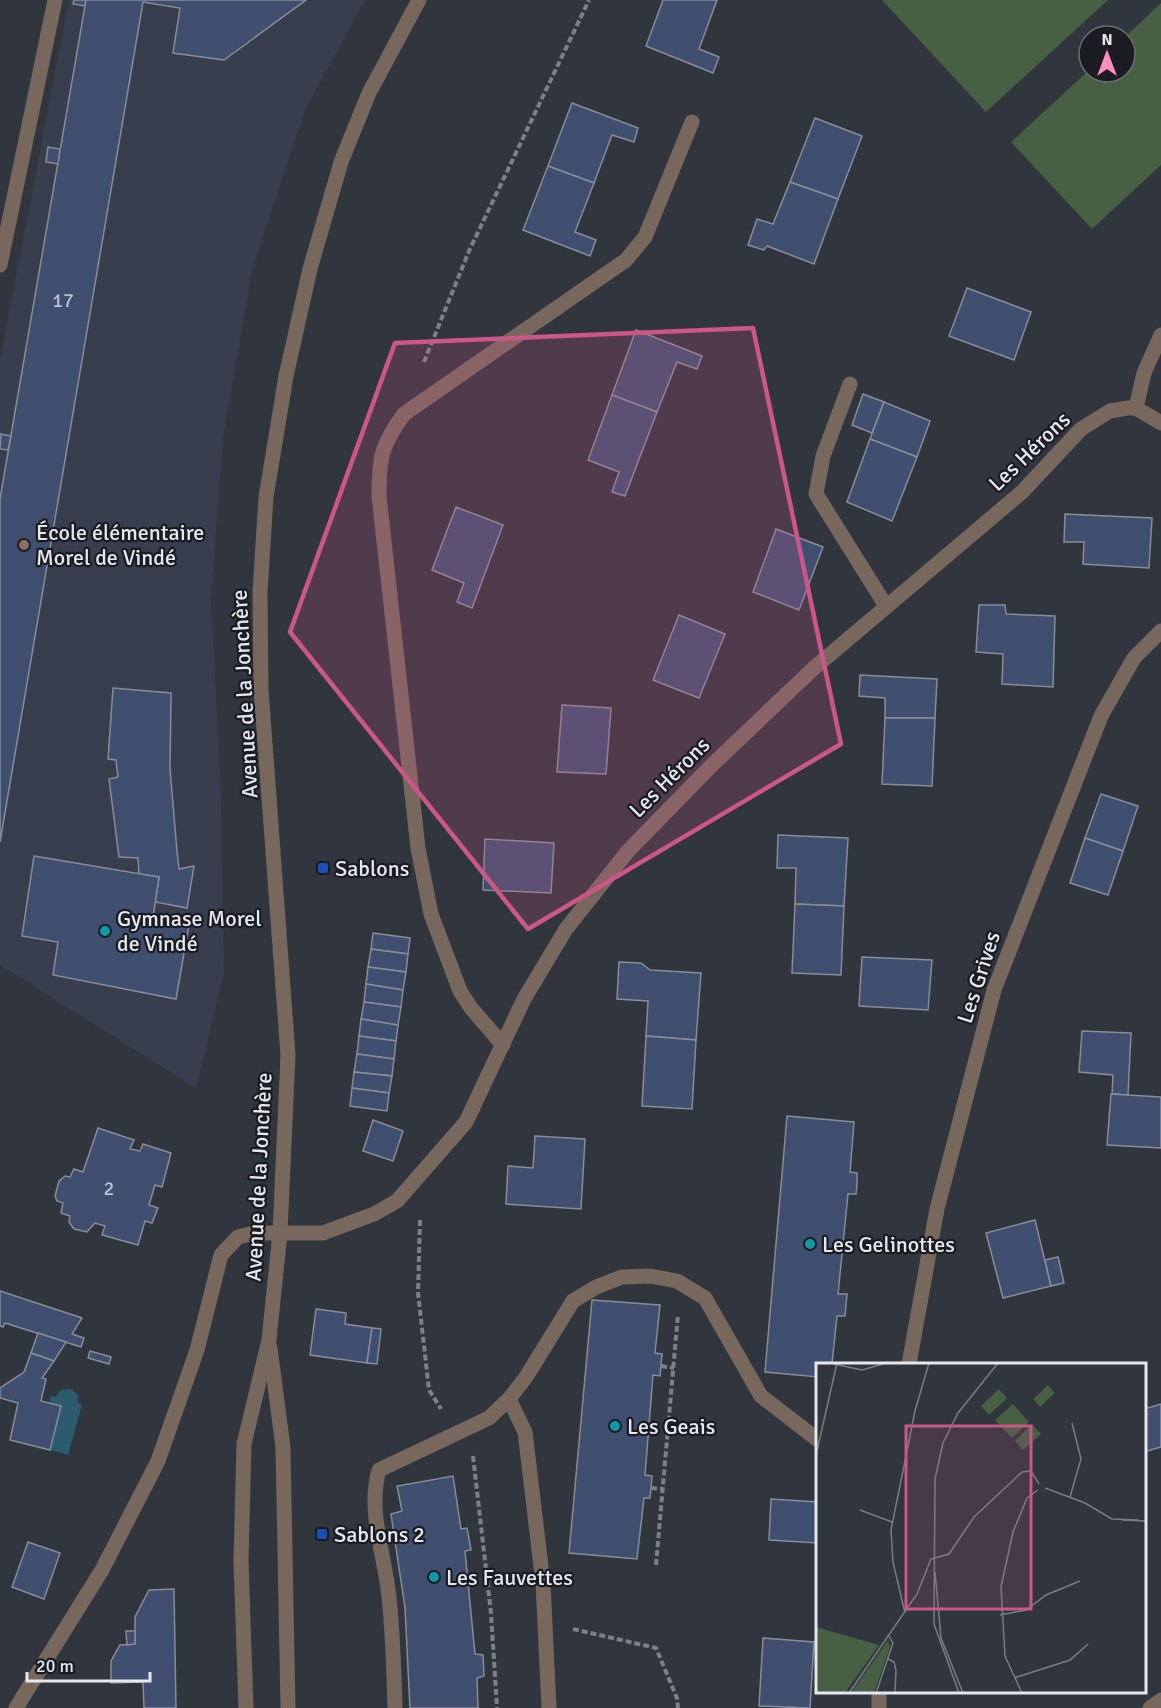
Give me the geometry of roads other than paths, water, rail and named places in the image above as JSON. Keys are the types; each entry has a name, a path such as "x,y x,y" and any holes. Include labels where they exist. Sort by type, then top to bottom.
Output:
{"street":[{"path":"0,265 55,0"},
{"name":"Avenue de la Jonchère","path":"246,1708 241,1561 244,1444 269,1340 280,1233 288,1055 261,689 260,592 266,497 286,376 310,269 340,162 369,93 419,0"},
{"path":"503,1045 471,1008 460,991 431,914 418,848 379,496 379,462 388,437 404,414 626,260 645,237 692,122"},
{"path":"1161,335 1143,373 1136,408 1161,423"},
{"path":"850,384 823,456 816,494 886,606"},
{"name":"Les Hérons","path":"16,1708 102,1570 158,1461 197,1350 221,1255 238,1237 280,1233 323,1233 374,1214 398,1201 466,1122 524,999 567,929 628,851 796,685 1022,492 1081,429 1110,411 1136,408"},
{"name":"Les Grives","path":"909,1363 937,1209 994,990 1101,716 1134,658 1161,632"},
{"path":"395,1708 389,1596 374,1513 373,1490 379,1470 489,1418 509,1399 540,1356 573,1300 596,1287 622,1277 650,1276 681,1283 705,1298 761,1396 816,1438"},
{"name":"Avenue de la Jonchère","path":"269,1340 283,1447 288,1708"},
{"path":"509,1399 525,1432 546,1623 549,1708"},
{"path":"1150,1708 1161,1700"}],"water":[{"path":"71,1389 78,1395 78,1403 82,1405 68,1455 37,1446 51,1396 55,1397 61,1390"}],"place":[{"name":"École élémentaire Morel de Vindé","path":"24,545"},
{"name":"Sablons","path":"323,868"},
{"name":"Gymnase Morel de Vindé","path":"105,931"},
{"name":"Les Gelinottes","path":"810,1244"},
{"name":"Les Geais","path":"615,1426"},
{"name":"Sablons 2","path":"322,1534"},
{"name":"Les Fauvettes","path":"434,1577"}]}
